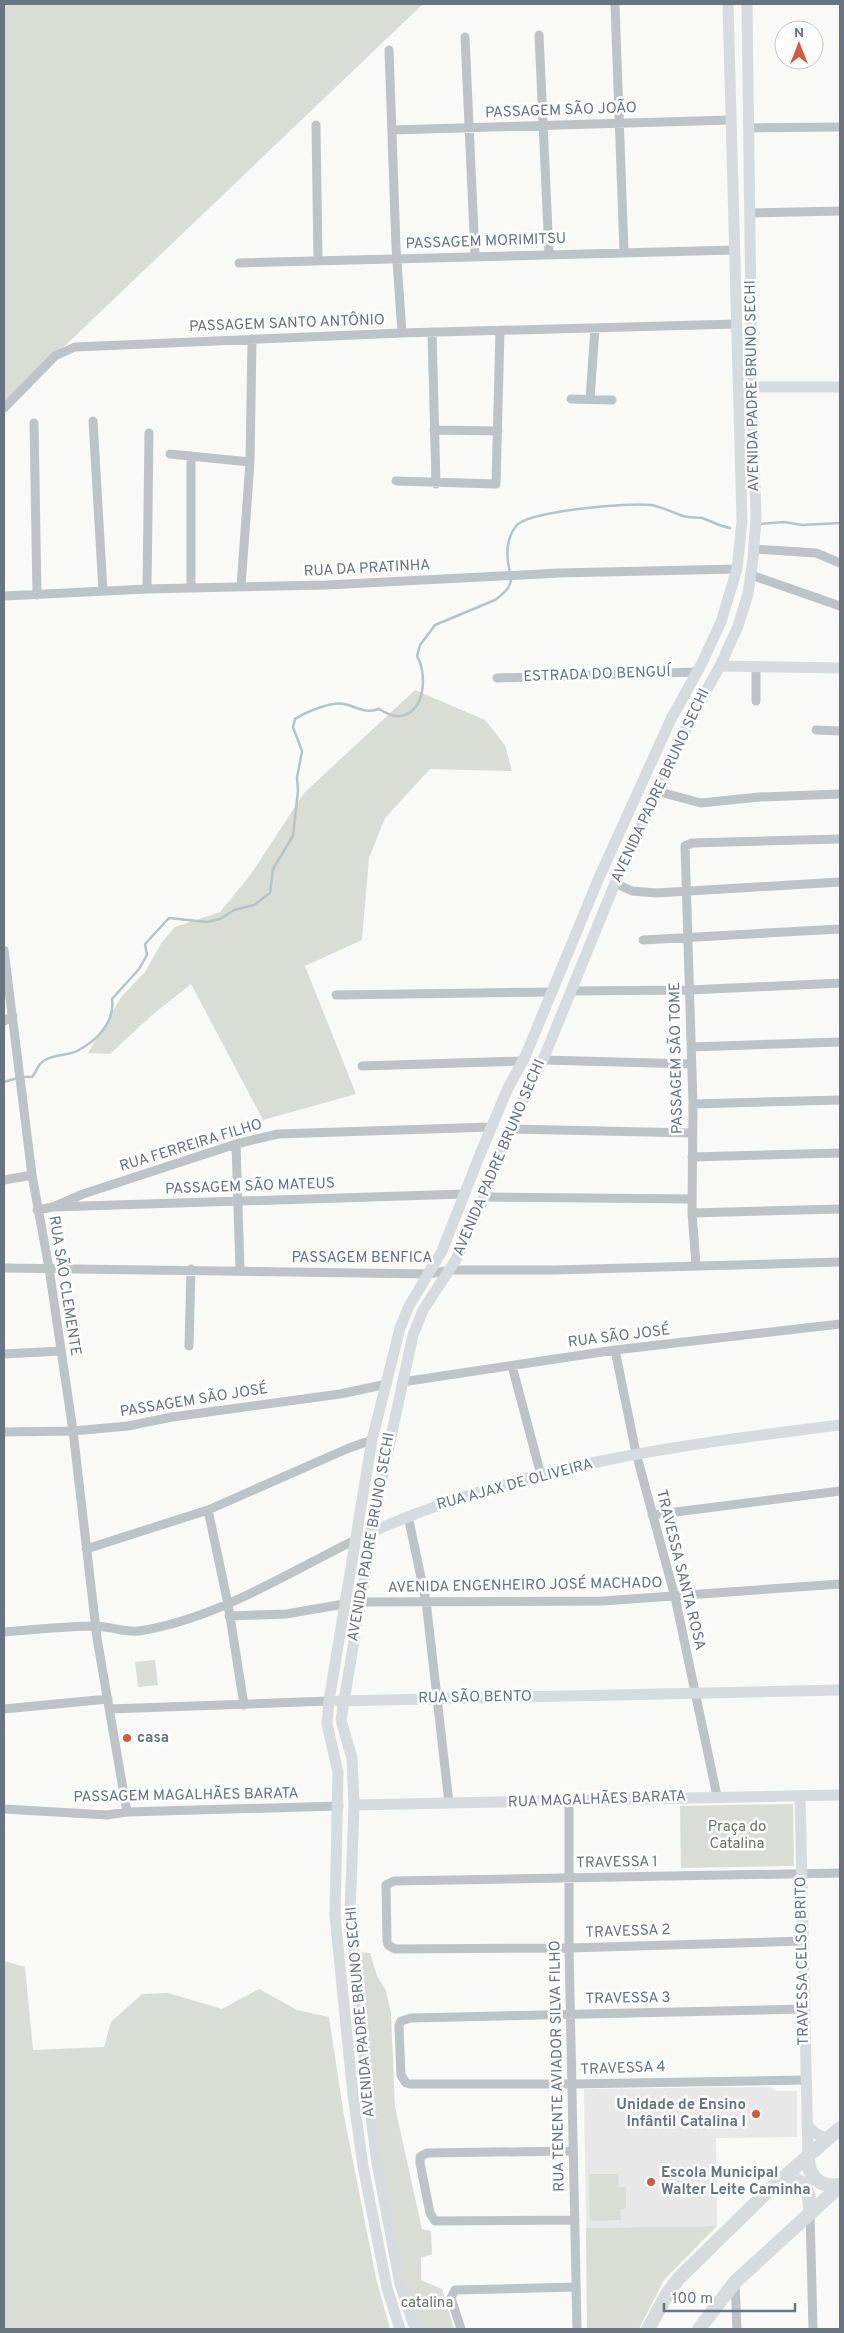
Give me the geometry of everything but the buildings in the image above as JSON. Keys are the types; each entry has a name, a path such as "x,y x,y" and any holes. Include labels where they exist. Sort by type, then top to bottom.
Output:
{"main road":[{"name":"AVENIDA PADRE BRUNO SECHI","path":"400,2329 387,2288 363,2166 353,2095 334,1916 339,1806 338,1772 327,1724 329,1701 372,1440 400,1328 409,1306 430,1274 442,1251 491,1127 552,992 598,880 646,772 721,622 734,570 742,521 728,4"},
{"name":"AVENIDA PADRE BRUNO SECHI","path":"415,2329 400,2284 377,2163 368,2094 350,1914 354,1805 352,1758 341,1720 390,1434 413,1335 423,1310 450,1270 484,1197 524,1097 543,1060 656,791 690,718 720,666 738,626 748,594 756,517 752,386 747,4"},
{"path":"752,386 840,387"},
{"path":"720,666 840,668"},
{"name":"RUA AJAX DE OLIVEIRA","path":"355,1540 408,1516 450,1500 541,1475 636,1453 712,1441 840,1426"},
{"name":"RUA SÃO BENTO","path":"329,1701 840,1690"},
{"name":"RUA MAGALHÃES BARATA","path":"354,1805 569,1802 609,1798 840,1795"},
{"name":"TRAVESSA CELSO BRITO","path":"800,1796 808,2156"},
{"path":"807,2125 815,2133 828,2139"},
{"path":"648,2329 669,2291 679,2278 782,2179 840,2128"},
{"path":"808,2156 808,2166 811,2173 821,2184 840,2185"},
{"path":"782,2179 794,2178 802,2182 809,2196 810,2212"},
{"path":"699,2329 735,2282 840,2185"}],"street":[{"path":"615,5 624,252"},
{"path":"540,35 542,125 549,254"},
{"path":"465,37 475,256"},
{"path":"390,50 397,258 402,332"},
{"name":"PASSAGEM SÃO JOÃO","path":"392,130 731,120"},
{"path":"316,125 318,260"},
{"path":"749,128 840,127"},
{"path":"750,213 840,211"},
{"name":"PASSAGEM MORIMITSU","path":"239,263 734,250"},
{"name":"PASSAGEM SANTO ANTÔNIO","path":"4,408 55,356 75,347 402,332 736,324"},
{"path":"590,400 595,328"},
{"path":"396,481 436,484 494,485 496,483 500,330"},
{"path":"432,332 436,484"},
{"path":"241,587 250,462 252,339"},
{"path":"571,400 612,400"},
{"path":"93,421 103,591"},
{"path":"34,423 37,595"},
{"path":"434,430 498,431"},
{"path":"147,589 150,433"},
{"path":"170,454 250,462"},
{"path":"191,456 191,588"},
{"path":"754,549 816,553 840,563"},
{"name":"RUA DA PRATINHA","path":"4,596 516,575 734,570"},
{"path":"751,575 840,606"},
{"path":"756,667 756,701"},
{"name":"ESTRADA DO BENGUÍ","path":"497,678 696,672"},
{"path":"816,730 840,730"},
{"path":"656,791 702,803 759,797 840,794"},
{"name":"PASSAGEM SÃO TOME","path":"696,1265 692,1213 693,1104 686,844 840,839"},
{"path":"616,883 632,891 687,892 840,882"},
{"path":"643,940 840,930"},
{"name":"RUA SÃO CLEMENTE","path":"4,950 14,1016 32,1175 49,1268 72,1431 97,1638 127,1812"},
{"path":"571,991 690,990 840,983"},
{"path":"336,995 552,992"},
{"path":"4,1021 14,1016"},
{"path":"691,1047 840,1042"},
{"path":"543,1060 691,1064"},
{"path":"362,1066 522,1061"},
{"path":"693,1104 840,1100"},
{"name":"RUA FERREIRA FILHO","path":"53,1207 84,1194 236,1144 278,1134 491,1127"},
{"path":"511,1129 692,1133"},
{"path":"236,1144 240,1270"},
{"path":"692,1157 840,1153"},
{"path":"4,1180 32,1175"},
{"name":"PASSAGEM SÃO MATEUS","path":"37,1210 53,1207 464,1194"},
{"path":"484,1197 692,1199"},
{"path":"692,1213 840,1209"},
{"name":"PASSAGEM BENFICA","path":"4,1268 191,1269 430,1274 450,1270 555,1270 840,1262"},
{"path":"189,1346 191,1269"},
{"name":"RUA SÃO JOSÉ","path":"402,1382 615,1350 840,1324"},
{"name":"TRAVESSA SANTA ROSA","path":"615,1350 636,1453 675,1597 717,1796"},
{"path":"4,1354 60,1351"},
{"path":"512,1366 541,1475"},
{"name":"PASSAGEM SÃO JOSÉ","path":"4,1432 72,1431 128,1426 172,1417 340,1394 387,1384"},
{"path":"86,1549 208,1510 349,1448 372,1440"},
{"path":"652,1515 840,1491"},
{"path":"208,1510 228,1604 244,1705"},
{"path":"408,1516 426,1601 449,1803"},
{"name":"RUA AJAX DE OLIVEIRA","path":"4,1632 97,1626 120,1631 137,1631 176,1622 228,1604 355,1540"},
{"name":"AVENIDA ENGENHEIRO JOSÉ MACHADO","path":"360,1602 603,1601 840,1584"},
{"path":"229,1616 286,1614 344,1604"},
{"path":"4,1709 108,1698"},
{"name":"RUA SÃO BENTO","path":"110,1709 329,1701"},
{"name":"RUA TENENTE AVIADOR SILVA FILHO","path":"569,1802 569,1948 578,2329"},
{"name":"PASSAGEM MAGALHÃES BARATA","path":"4,1809 107,1815 127,1812 339,1806"},
{"name":"TRAVESSA 1","path":"395,1949 391,1948 387,1941 385,1891 389,1882 394,1881 840,1873"},
{"name":"TRAVESSA 2","path":"395,1949 569,1948 803,1941"},
{"name":"TRAVESSA 3","path":"410,2084 406,2083 401,2075 399,2026 405,2018 804,2009"},
{"name":"TRAVESSA 4","path":"410,2084 572,2084 806,2080"},
{"path":"573,2151 427,2153 420,2157 420,2162 430,2213 435,2221 574,2220"},
{"path":"810,2212 813,2329"},
{"path":"735,2282 737,2329"},
{"path":"462,2329 451,2298 452,2292 458,2290 576,2287"}],"shaded area":[{"name":"Escola Municipal Walter Leite Caminha","path":"771,2087 776,2091 797,2091 797,2137 716,2138 717,2226 586,2228 584,2089"}],"green space":[{"path":"4,4 423,4 4,404"},
{"path":"415,690 485,720 505,745 512,771 430,769 385,818 369,858 362,940 305,966 356,1094 263,1120 191,984 151,1016 110,1054 88,1053 122,996 145,972 162,942 175,927 220,912 251,874 304,793"},
{"path":"155,1660 158,1685 138,1687 135,1662"},
{"name":"Praça do Catalina","path":"793,1804 794,1866 681,1868 680,1806"},
{"name":"catalina","path":"352,1952 370,1953 377,1976 386,1991 391,2013 395,2107 422,2229 431,2231 432,2254 421,2258 421,2280 442,2289 454,2329 420,2329 409,2308 385,2206"},
{"path":"4,1961 25,1967 33,2050 104,2047 111,2022 142,1994 168,1993 222,2009 259,1989 297,2010 329,2017 344,2116 376,2278 390,2329 4,2329"},
{"path":"589,2174 618,2174 619,2187 626,2187 626,2208 620,2209 621,2220 590,2221"},
{"path":"717,2226 664,2280 639,2329 587,2329 586,2228"}],"waterway":[{"path":"510,573 508,548 510,537 516,526 524,521 558,512 602,506 651,505 683,516 702,518 730,528"},
{"path":"760,524 784,522 802,525 840,523"},
{"path":"22,1077 32,1077 39,1065 48,1058 68,1054 85,1047 104,1030 111,1015 112,999 139,969 147,955 145,944 169,918 207,922 220,919 234,910 254,905 270,893 273,869 293,836 298,791 297,778 302,751 293,727 295,719 319,708 339,703 365,710 379,709 395,716 409,713 420,699 422,690 422,672 417,656 420,645 435,625 495,600 508,588 511,578"},
{"path":"4,1082 17,1078"}],"place":[{"name":"casa","path":"127,1738"},
{"name":"Unidade de Ensino Infântil Catalina I","path":"756,2114"},
{"name":"Escola Municipal Walter Leite Caminha","path":"651,2182"}]}
